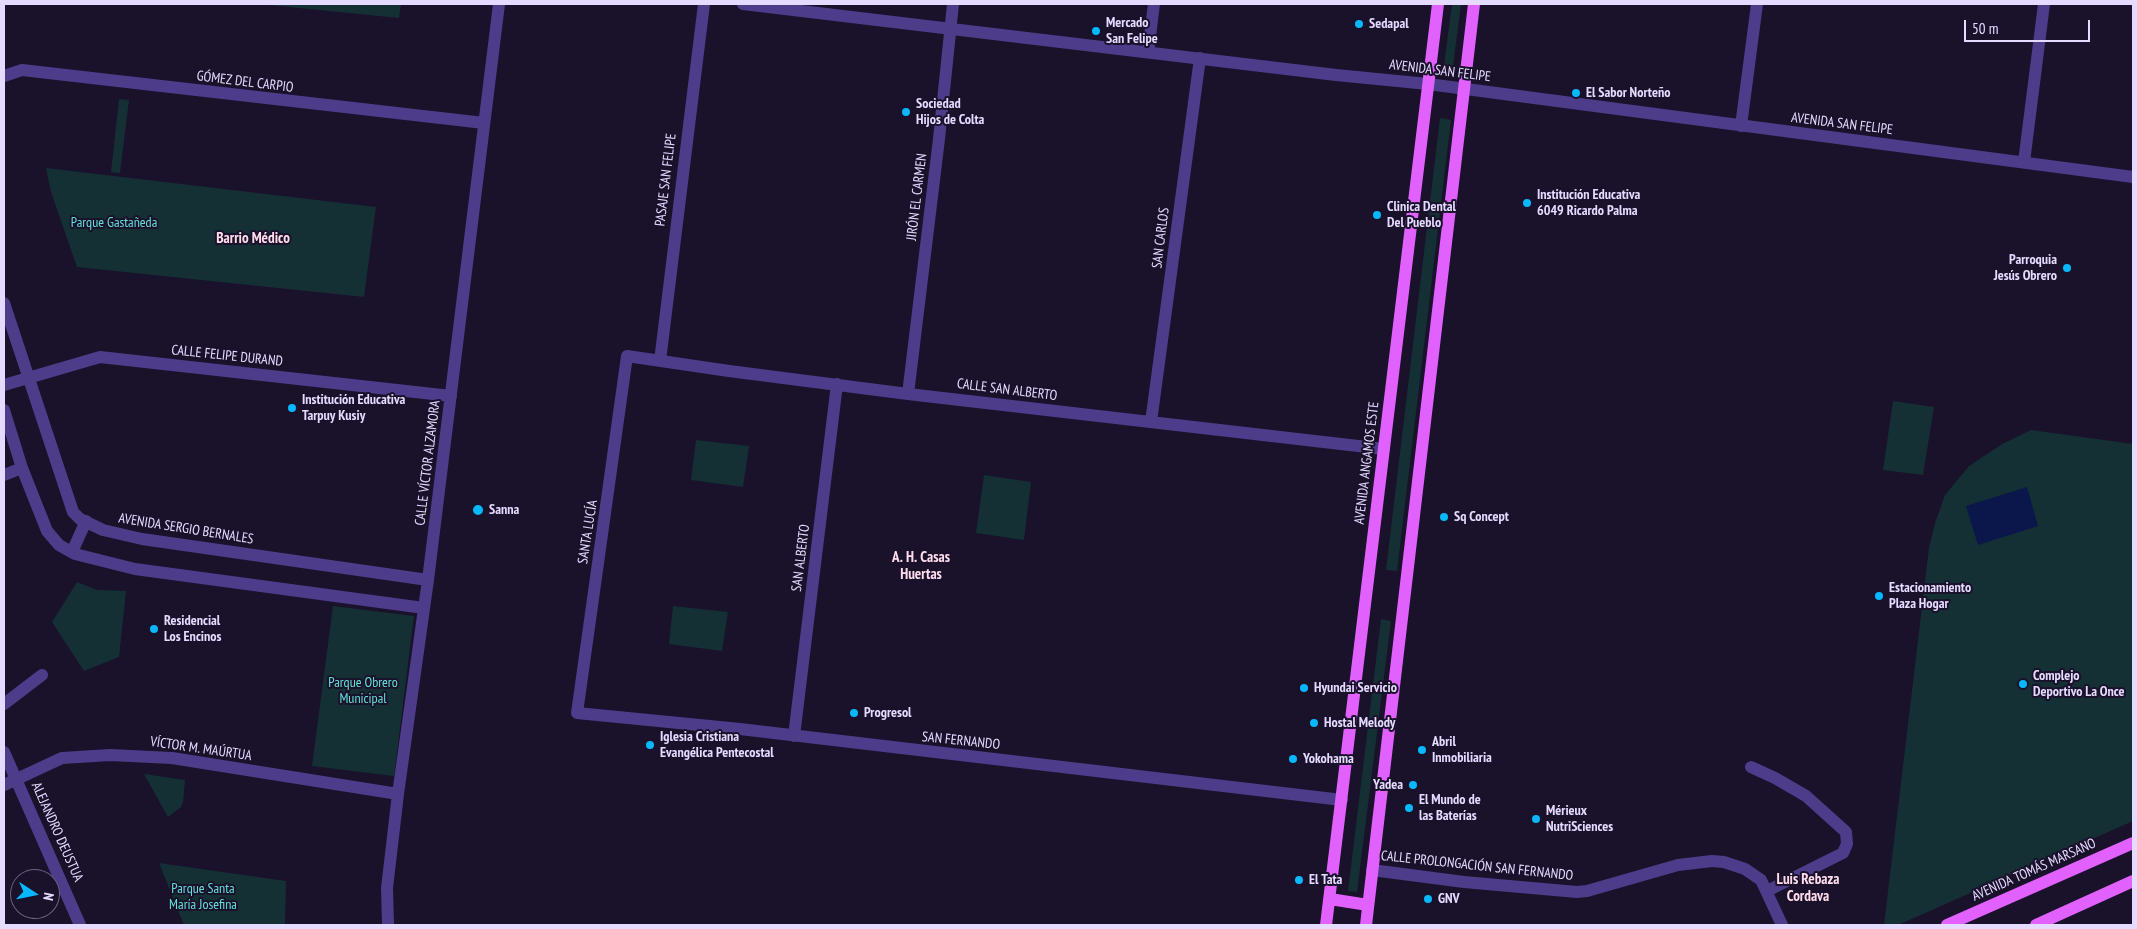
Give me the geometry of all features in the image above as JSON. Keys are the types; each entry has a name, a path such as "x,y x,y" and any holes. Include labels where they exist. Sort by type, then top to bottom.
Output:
{"main road":[{"name":"AVENIDA ANGAMOS ESTE","path":"1326,925 1438,4"},
{"path":"1366,925 1474,4"},
{"name":"AVENIDA TOMÁS MARSANO","path":"1947,925 2133,843"},
{"path":"2036,925 2133,882"},
{"path":"1330,899 1368,905"}],"street":[{"name":"CALLE VÍCTOR ALZAMORA","path":"388,925 387,888 398,794 428,580 500,4"},
{"name":"PASAJE SAN FELIPE","path":"660,361 704,4"},
{"name":"AVENIDA SAN FELIPE","path":"750,4 1336,75 1428,84 2133,177"},
{"name":"JIRÓN EL CARMEN","path":"908,394 938,149 953,4"},
{"path":"1148,52 1154,4"},
{"path":"1742,126 1757,4"},
{"path":"2024,162 2044,4"},
{"name":"SAN CARLOS","path":"1152,422 1200,58"},
{"name":"GÓMEZ DEL CARPIO","path":"4,76 22,70 484,123"},
{"name":"AVENIDA SERGIO BERNALES","path":"4,303 73,512 80,519 103,530 142,539 428,580"},
{"name":"CALLE SAN ALBERTO","path":"628,356 908,394 1384,450"},
{"name":"SANTA LUCÍA","path":"577,713 628,356"},
{"name":"CALLE FELIPE DURAND","path":"4,386 100,357 451,396"},
{"name":"SAN ALBERTO","path":"794,736 837,384"},
{"path":"4,410 22,468 47,531 59,545 72,552 135,569 424,608"},
{"path":"4,475 22,468"},
{"path":"72,552 86,521"},
{"path":"4,704 42,675"},
{"name":"SAN FERNANDO","path":"577,713 794,736 1342,800"},
{"name":"ALEJANDRO DEUSTUA","path":"4,752 80,925"},
{"name":"VÍCTOR M. MAÚRTUA","path":"4,784 62,758 110,755 172,758 398,794"},
{"path":"1750,767 1775,778 1806,796 1846,832 1847,844 1843,853 1767,891"},
{"name":"CALLE PROLONGACIÓN SAN FERNANDO","path":"1372,870 1464,882 1577,892 1587,891 1678,865 1712,861 1735,865 1761,880 1782,925"}],"green space":[{"path":"259,4 401,4 399,18"},
{"path":"1452,4 1461,4 1452,74 1443,73"},
{"path":"119,99 129,100 120,173 111,172"},
{"path":"1440,118 1451,120 1397,571 1386,570"},
{"name":"Parque Gastañeda","path":"46,168 376,207 364,297 77,267 51,192"},
{"path":"1893,401 1934,407 1923,475 1883,470"},
{"name":"Complejo Deportivo La Once","path":"2031,430 2133,444 2133,821 1898,925 1884,925 1929,548 1935,523 1945,495 1969,466 2002,444"},
{"path":"696,440 749,446 743,487 691,480"},
{"path":"984,475 1031,482 1024,540 976,533"},
{"path":"77,582 97,590 126,591 119,657 84,671 52,622"},
{"name":"Parque Obrero Municipal","path":"333,606 414,616 394,776 312,766"},
{"path":"673,606 728,612 722,651 669,644"},
{"path":"1381,619 1391,621 1357,892 1348,891"},
{"path":"144,774 185,780 181,807 168,817"},
{"name":"Parque Santa María Josefina","path":"159,863 286,881 285,925 184,925"}],"shaded area":[{"path":"2027,487 2038,526 1978,545 1966,506"}],"place":[{"name":"Sedapal","path":"1359,24"},
{"name":"Mercado San Felipe","path":"1096,31"},
{"name":"El Sabor Norteño","path":"1576,93"},
{"name":"Sociedad Hijos de Colta","path":"906,112"},
{"name":"Institución Educativa 6049 Ricardo Palma","path":"1527,203"},
{"name":"Clinica Dental Del Pueblo","path":"1377,215"},
{"name":"Parroquia Jesús Obrero","path":"2067,268"},
{"name":"Institución Educativa Tarpuy Kusiy","path":"292,408"},
{"name":"Sanna","path":"478,510"},
{"name":"Sq Concept","path":"1444,517"},
{"name":"Estacionamiento Plaza Hogar","path":"1879,596"},
{"name":"Residencial Los Encinos","path":"154,629"},
{"name":"Complejo Deportivo La Once","path":"2023,684"},
{"name":"Hyundai Servicio","path":"1304,688"},
{"name":"Progresol","path":"854,713"},
{"name":"Hostal Melody","path":"1314,723"},
{"name":"Iglesia Cristiana Evangélica Pentecostal","path":"650,745"},
{"name":"Abril Inmobiliaria","path":"1422,750"},
{"name":"Yokohama","path":"1293,759"},
{"name":"Yadea","path":"1413,785"},
{"name":"El Mundo de las Baterías","path":"1409,808"},
{"name":"Mérieux NutriSciences","path":"1536,819"},
{"name":"El Tata","path":"1299,880"},
{"name":"GNV","path":"1428,899"}],"district":[{"name":"Barrio Médico","path":"253,239"},
{"name":"A. H. Casas Huertas","path":"921,566"},
{"name":"Luis Rebaza Cordava","path":"1808,888"}]}
